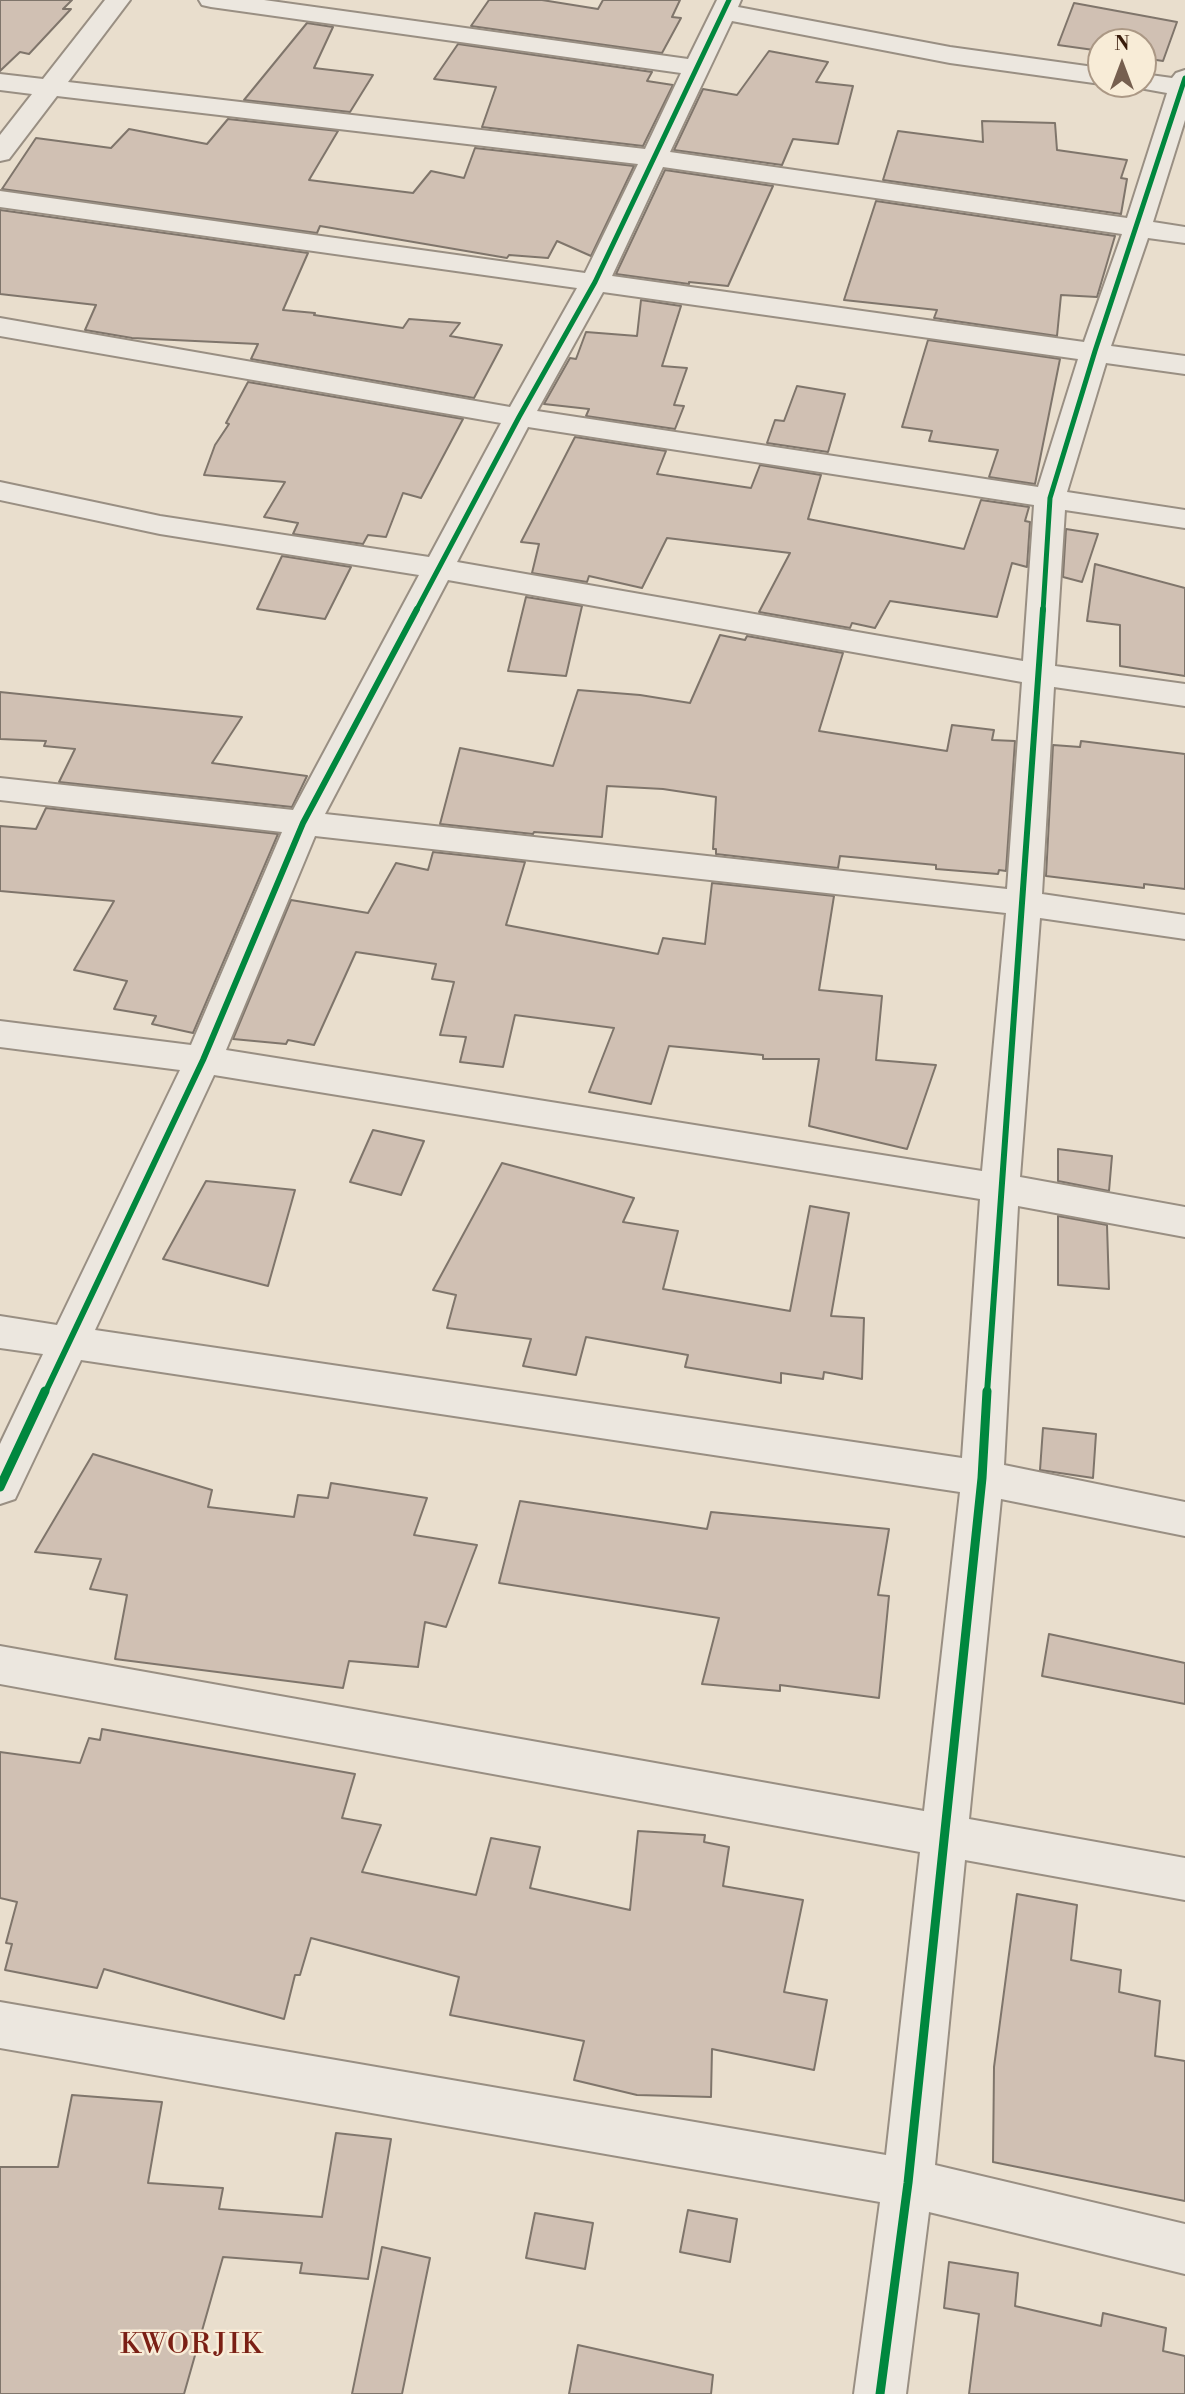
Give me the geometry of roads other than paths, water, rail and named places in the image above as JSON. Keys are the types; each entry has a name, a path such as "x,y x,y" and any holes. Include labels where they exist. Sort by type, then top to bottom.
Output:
{"street":[{"path":"0,153 118,0"},
{"path":"211,0 697,68"},
{"path":"0,1487 203,1060 303,823 441,569 519,417 595,282 726,6 950,55 1087,74"},
{"path":"0,82 654,159 1185,234"},
{"path":"880,2394 908,2183 982,1478 1000,1188 1024,903 1050,498 1095,351 1184,85 1157,83"},
{"path":"0,199 1185,365"},
{"path":"0,327 519,417 1185,519"},
{"path":"0,491 160,526 441,569 1037,674 1185,695"},
{"path":"0,789 1024,903 1185,926"},
{"path":"0,1034 203,1060 1000,1188 1185,1222"},
{"path":"0,1332 982,1478 1185,1519"},
{"path":"0,1665 1185,1879"},
{"path":"0,2025 908,2183 1185,2249"}],"district":[{"name":"KWORJIK","path":"192,2346"}]}
